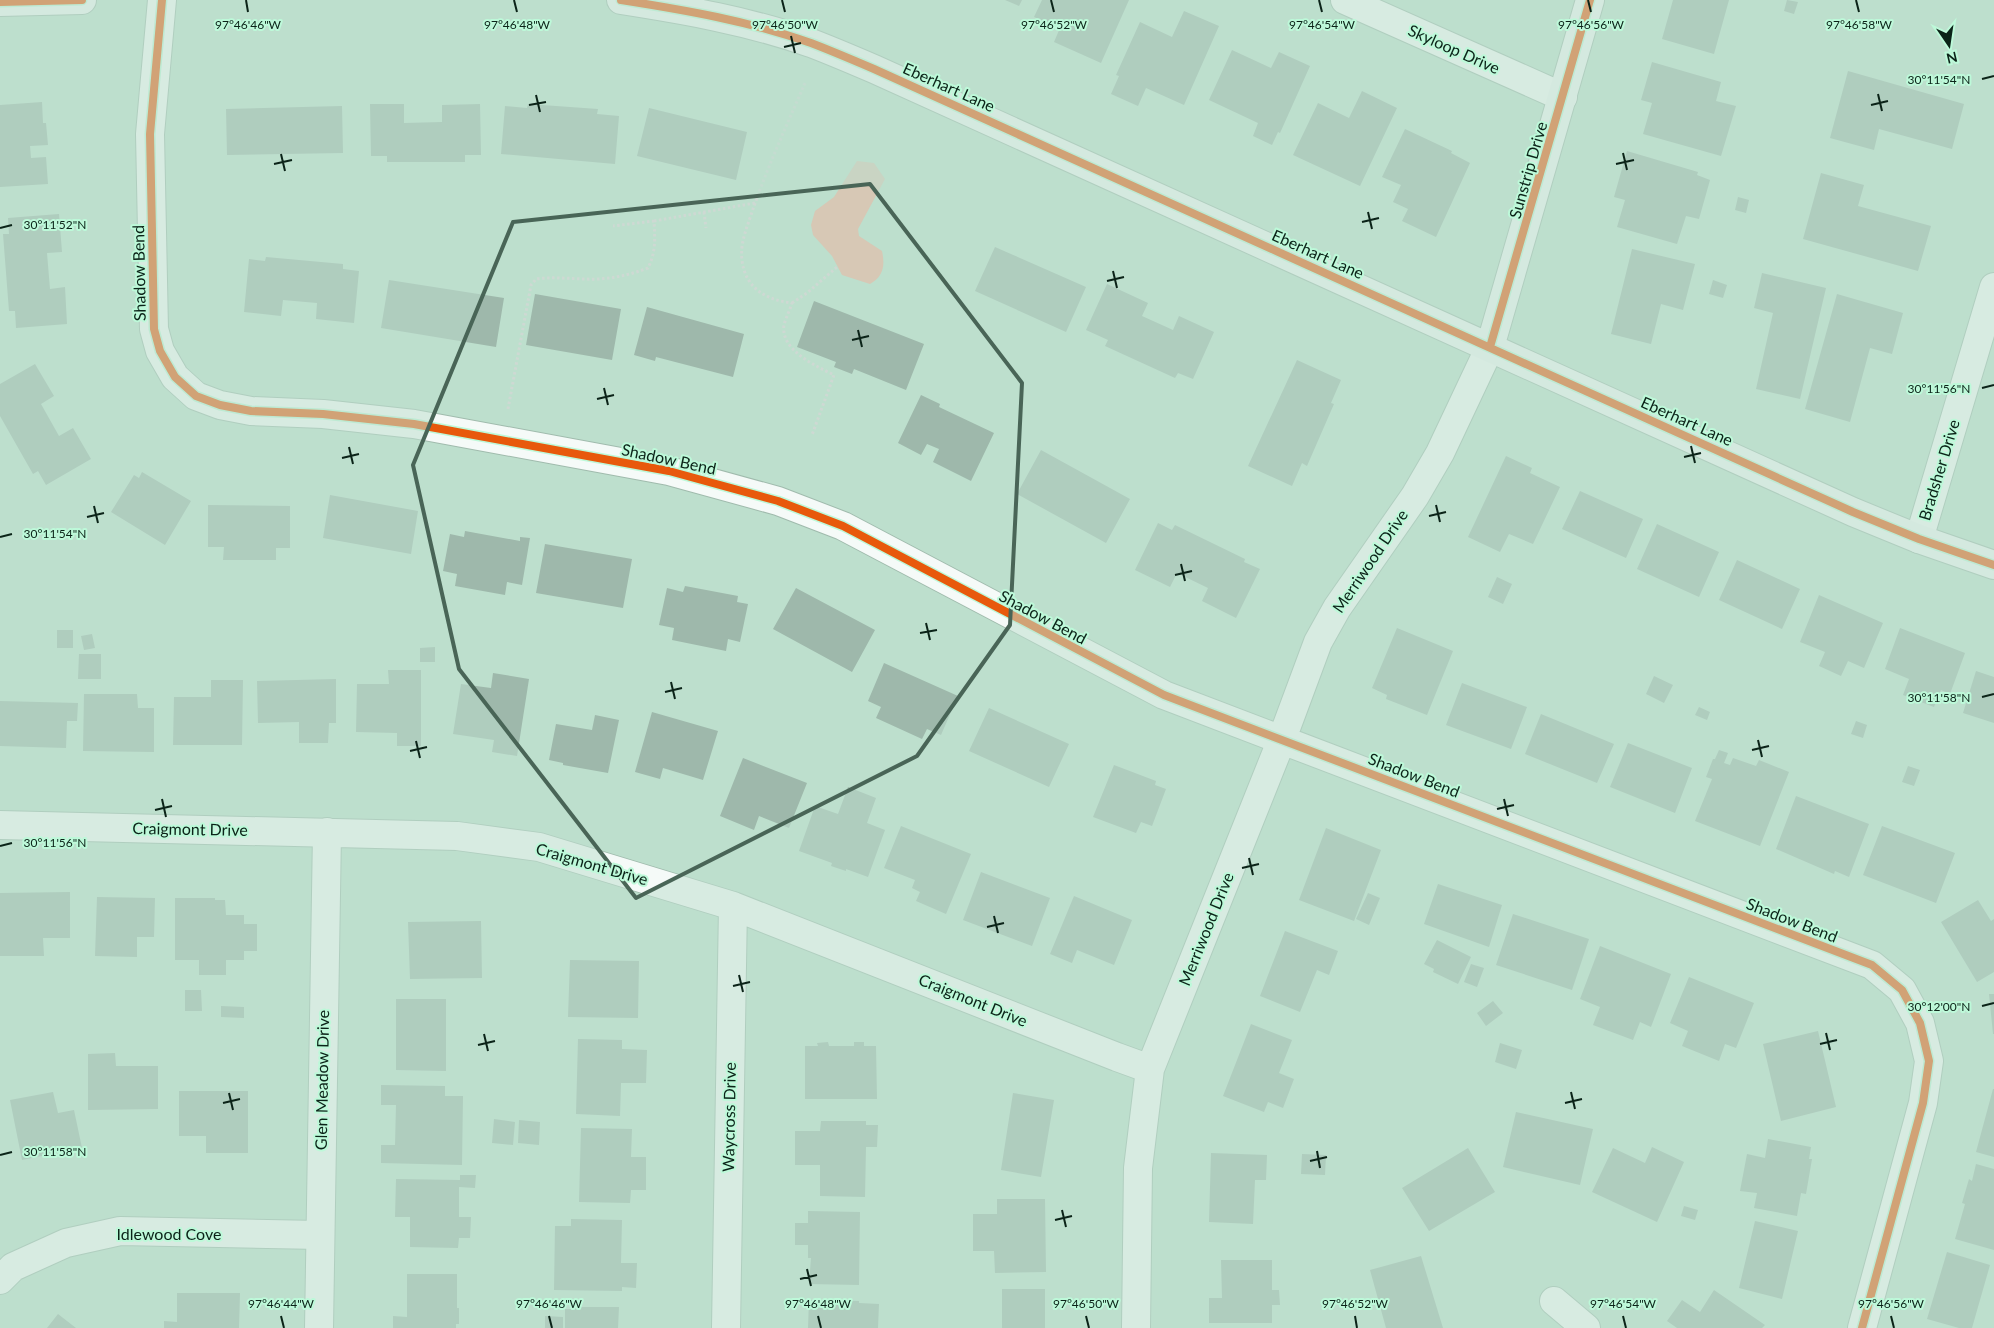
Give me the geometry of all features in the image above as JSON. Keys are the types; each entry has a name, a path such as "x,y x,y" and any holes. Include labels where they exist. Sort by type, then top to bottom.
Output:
{"street":[{"path":"0,2 82,0"},
{"name":"Shadow Bend","path":"162,0 150,134 154,329 160,350 175,377 196,396 220,405 251,411 324,414 414,424 668,471 778,501 843,526 1164,695 1872,965 1902,990 1920,1023 1929,1061 1924,1103 1862,1328"},
{"name":"Eberhart Lane","path":"621,0 689,11 749,24 820,47 874,69 1853,512 1919,539 1994,565"},
{"name":"Skyloop Drive","path":"1345,0 1563,97"},
{"name":"Sunstrip Drive","path":"1490,347 1590,0"},
{"name":"Bradsher Drive","path":"1919,539 1994,287"},
{"name":"Merriwood Drive","path":"1136,1328 1138,1168 1150,1069 1282,739 1318,642 1337,608 1415,496 1440,453 1490,347"},
{"name":"Craigmont Drive","path":"0,825 456,836 539,847 733,906 1150,1069"},
{"name":"Glen Meadow Drive","path":"319,1328 327,832"},
{"name":"Waycross Drive","path":"726,1328 733,906"},
{"name":"Idlewood Cove","path":"0,1280 13,1267 66,1243 120,1232 320,1235"},
{"path":"1554,1301 1586,1328"}],"path":[{"path":"805,83 763,180 741,246 745,273 750,282 766,297 777,301 792,302 807,293 838,267"},
{"path":"613,226 654,221 755,203"},
{"path":"704,212 706,228"},
{"path":"508,409 532,285 536,279 548,277 599,279 635,273 648,268 654,257 654,221"},
{"path":"792,302 784,325 787,341 809,363 834,375 812,435"}],"highlighted area":[{"path":"870,184 1022,383 1010,625 917,756 636,898 459,669 413,465 513,222"}],"shaded area":[{"path":"857,161 874,163 885,179 858,229 859,236 882,251 881,274 870,284 842,275 832,256 813,235 811,225 815,211 834,197"}],"building":[{"path":"1005,0 1022,0 1019,6"},
{"path":"1042,0 1129,0 1101,63 1054,42 1060,28 1034,17"},
{"path":"1673,0 1729,0 1714,54 1662,39"},
{"path":"1787,0 1798,2 1794,14 1784,11"},
{"path":"1184,11 1219,26 1184,105 1146,88 1138,106 1111,94 1119,76 1116,75 1140,22 1172,37"},
{"path":"1232,50 1271,68 1279,52 1310,66 1280,133 1278,132 1272,145 1253,136 1258,123 1209,100"},
{"path":"1652,62 1721,82 1716,101 1736,106 1721,156 1643,134 1652,103 1641,100"},
{"path":"1848,71 1964,104 1952,149 1879,129 1874,150 1830,138"},
{"path":"1362,91 1397,108 1360,186 1293,155 1318,103 1349,118"},
{"path":"42,102 43,123 46,123 48,145 30,146 31,158 46,157 48,184 0,187 0,105"},
{"path":"370,104 404,104 404,123 442,122 442,105 480,104 481,155 465,155 465,162 387,162 387,156 371,156"},
{"path":"528,104 598,109 597,114 619,116 615,164 501,154 505,106 527,108"},
{"path":"342,106 343,153 227,155 226,109"},
{"path":"649,108 747,132 736,180 637,156"},
{"path":"1405,129 1452,151 1451,153 1470,163 1436,237 1402,221 1408,209 1393,202 1401,185 1382,177"},
{"path":"1627,151 1698,172 1697,175 1710,180 1699,219 1686,216 1677,244 1617,227 1625,200 1614,197"},
{"path":"1821,173 1864,185 1858,206 1931,226 1918,271 1803,239"},
{"path":"1738,197 1749,200 1746,213 1735,210"},
{"path":"59,214 62,252 47,253 50,289 65,287 67,324 16,328 15,311 9,311 3,234 9,234 8,218"},
{"path":"995,247 1086,287 1066,332 975,291"},
{"path":"1632,249 1695,264 1683,310 1661,304 1651,344 1611,334"},
{"path":"266,257 343,264 343,269 359,271 354,323 316,319 317,303 283,300 281,316 244,312 249,259 265,261"},
{"path":"1762,273 1826,288 1800,399 1756,389 1773,313 1754,308"},
{"path":"389,280 504,298 496,347 381,328"},
{"path":"1713,280 1727,285 1723,298 1709,294"},
{"path":"1107,284 1148,303 1142,316 1173,330 1179,316 1214,332 1193,379 1178,373 1175,378 1105,346 1108,340 1086,330"},
{"path":"535,294 621,309 612,360 526,345"},
{"path":"1837,294 1903,313 1892,354 1870,348 1850,422 1805,409"},
{"path":"814,301 924,344 906,390 854,369 852,374 834,367 836,362 797,347"},
{"path":"647,307 744,334 733,377 656,357 655,361 634,355"},
{"path":"1297,360 1341,380 1331,403 1334,404 1307,466 1302,463 1292,486 1248,466"},
{"path":"35,364 54,396 41,404 59,436 73,428 91,459 46,485 38,471 33,474 0,416 0,384"},
{"path":"921,395 940,404 939,407 994,433 971,481 933,462 939,449 927,444 921,455 898,443"},
{"path":"1041,450 1130,499 1106,543 1017,494"},
{"path":"1506,456 1532,468 1530,473 1560,487 1533,544 1509,534 1500,552 1468,537"},
{"path":"142,472 191,501 165,545 111,512 134,475 139,478"},
{"path":"1580,491 1643,519 1626,558 1562,529"},
{"path":"330,495 418,511 411,554 323,538"},
{"path":"208,505 290,506 290,548 276,548 276,560 223,560 224,547 208,547"},
{"path":"1158,523 1172,530 1175,525 1245,559 1244,562 1260,569 1236,618 1202,601 1208,588 1177,573 1170,587 1135,570"},
{"path":"1657,524 1719,552 1699,597 1637,569"},
{"path":"465,531 520,541 520,537 530,538 522,585 507,582 505,595 455,586 457,574 443,571 450,534 464,537"},
{"path":"545,544 632,559 623,608 536,593"},
{"path":"1737,560 1800,589 1782,629 1719,600"},
{"path":"1497,577 1512,584 1503,604 1488,597"},
{"path":"685,586 738,596 737,602 748,604 740,642 728,639 726,651 672,640 674,628 659,625 667,588 683,592"},
{"path":"796,588 875,630 852,672 773,629"},
{"path":"1819,595 1883,623 1864,668 1848,661 1841,676 1819,666 1825,652 1800,642"},
{"path":"1397,628 1453,651 1427,715 1386,699 1387,695 1372,688"},
{"path":"1900,628 1965,653 1950,694 1941,690 1934,707 1903,695 1909,679 1885,669"},
{"path":"57,630 73,630 73,648 57,648"},
{"path":"92,634 95,648 84,650 81,636"},
{"path":"435,647 435,662 420,662 420,648"},
{"path":"79,654 101,654 101,679 78,679"},
{"path":"884,663 958,696 941,735 927,729 922,739 876,718 881,707 868,701"},
{"path":"388,670 421,670 421,746 397,746 397,733 356,732 357,684 389,684"},
{"path":"1976,671 1994,677 1994,723 1963,713"},
{"path":"493,673 529,679 517,756 492,752 494,740 453,734 461,684 491,688"},
{"path":"1654,676 1673,685 1664,703 1646,694"},
{"path":"336,679 336,723 329,723 328,743 299,743 299,722 258,723 257,681"},
{"path":"211,680 243,680 242,745 173,745 174,697 211,697"},
{"path":"1462,683 1527,707 1511,749 1446,725"},
{"path":"84,694 137,694 138,708 154,708 154,752 83,751"},
{"path":"0,701 78,703 77,721 67,721 66,748 0,746"},
{"path":"1699,707 1710,712 1707,720 1695,715"},
{"path":"989,708 1069,744 1049,787 969,751"},
{"path":"652,712 718,731 703,780 663,768 660,779 635,772"},
{"path":"1541,714 1614,744 1597,783 1525,754"},
{"path":"595,715 619,720 608,773 563,765 563,763 549,760 556,724 592,730"},
{"path":"1856,721 1867,725 1863,738 1851,734"},
{"path":"1628,743 1692,768 1675,813 1610,787"},
{"path":"1719,750 1728,753 1724,763 1730,765 1733,758 1756,766 1759,760 1789,772 1760,846 1695,821 1712,779 1706,777 1713,759 1715,759"},
{"path":"743,758 807,783 789,828 759,816 754,830 720,816"},
{"path":"1114,765 1156,781 1155,785 1166,789 1152,826 1141,822 1136,833 1093,817"},
{"path":"1908,766 1920,770 1914,786 1902,782"},
{"path":"848,787 876,798 867,823 885,830 868,877 831,866 832,863 799,851 815,806 838,814"},
{"path":"1796,796 1869,824 1849,877 1835,871 1834,874 1776,849"},
{"path":"901,826 971,854 946,914 916,901 920,892 912,888 915,880 884,868"},
{"path":"1882,826 1955,853 1936,903 1863,875"},
{"path":"1326,828 1381,850 1354,921 1299,900"},
{"path":"981,872 1050,898 1032,946 963,920"},
{"path":"1438,884 1502,905 1489,947 1424,924"},
{"path":"70,892 70,938 43,938 44,956 0,956 0,893"},
{"path":"1368,893 1380,898 1369,925 1356,919"},
{"path":"1074,896 1132,920 1114,965 1077,950 1072,963 1050,954"},
{"path":"97,897 155,898 154,937 137,937 137,957 95,956"},
{"path":"175,898 215,898 215,900 225,900 226,915 244,915 244,924 257,924 257,951 244,951 244,960 226,960 226,975 199,975 199,960 175,960"},
{"path":"1978,900 1991,921 1994,919 1994,972 1977,982 1941,922"},
{"path":"1513,914 1589,939 1572,990 1496,965"},
{"path":"481,921 482,978 410,979 408,922"},
{"path":"1285,931 1338,951 1329,975 1317,970 1300,1012 1260,996"},
{"path":"1437,940 1471,957 1458,984 1433,972 1434,969 1424,964"},
{"path":"1600,946 1671,974 1651,1027 1640,1022 1633,1040 1593,1025 1600,1007 1580,999"},
{"path":"570,960 639,961 638,1018 568,1017"},
{"path":"1471,964 1484,968 1477,987 1464,982"},
{"path":"1689,977 1754,1003 1736,1048 1725,1044 1719,1061 1682,1046 1688,1031 1670,1023"},
{"path":"185,990 201,990 202,1011 185,1011"},
{"path":"1989,994 1994,994 1994,1034 1993,1034"},
{"path":"396,999 446,999 446,1071 396,1070"},
{"path":"1493,1001 1503,1013 1486,1026 1477,1013"},
{"path":"221,1006 244,1007 244,1018 221,1017"},
{"path":"1251,1024 1292,1040 1279,1073 1294,1079 1283,1108 1268,1102 1264,1112 1223,1096"},
{"path":"1818,1031 1836,1107 1781,1121 1763,1044"},
{"path":"578,1039 622,1040 622,1049 647,1050 646,1083 621,1083 620,1116 576,1114"},
{"path":"828,1042 829,1046 854,1046 854,1042 864,1042 864,1046 876,1046 877,1099 805,1099 805,1046 818,1046 817,1043"},
{"path":"1500,1043 1522,1050 1516,1069 1495,1062"},
{"path":"115,1053 116,1066 158,1066 158,1109 88,1110 88,1054"},
{"path":"381,1085 445,1086 445,1096 463,1096 462,1165 381,1163 381,1145 395,1145 396,1105 381,1105"},
{"path":"1994,1089 1994,1157 1976,1152"},
{"path":"179,1091 248,1091 248,1153 206,1153 206,1136 179,1136"},
{"path":"53,1092 58,1113 74,1110 82,1148 22,1160 10,1100"},
{"path":"1013,1093 1054,1100 1041,1177 1001,1170"},
{"path":"1516,1112 1593,1129 1580,1185 1503,1167"},
{"path":"494,1119 515,1122 513,1145 492,1143"},
{"path":"519,1120 540,1122 539,1145 518,1143"},
{"path":"821,1121 866,1121 866,1125 878,1125 877,1147 866,1147 865,1197 820,1196 820,1165 795,1165 795,1131 820,1131"},
{"path":"581,1128 632,1129 631,1157 646,1157 646,1190 631,1190 630,1203 579,1202"},
{"path":"1768,1139 1811,1147 1809,1159 1812,1159 1806,1194 1801,1193 1797,1216 1754,1208 1757,1193 1740,1191 1747,1154 1765,1158"},
{"path":"1652,1147 1684,1162 1657,1222 1592,1192 1613,1148 1645,1163"},
{"path":"1468,1148 1495,1192 1429,1231 1402,1188"},
{"path":"1211,1153 1267,1155 1266,1180 1255,1180 1253,1224 1209,1222"},
{"path":"1302,1154 1326,1155 1325,1175 1301,1174"},
{"path":"1976,1164 1994,1169 1994,1250 1955,1239 1965,1204 1962,1203 1969,1179 1972,1181"},
{"path":"460,1175 476,1175 475,1188 459,1187 459,1217 471,1217 470,1238 459,1238 458,1248 410,1247 410,1217 395,1217 396,1179 460,1180"},
{"path":"997,1199 1045,1199 1046,1272 995,1273 994,1251 973,1251 973,1214 997,1214"},
{"path":"1684,1206 1698,1210 1695,1220 1681,1216"},
{"path":"808,1211 860,1212 859,1285 809,1284 811,1258 808,1258 808,1245 795,1245 795,1223 808,1223"},
{"path":"571,1219 622,1220 621,1263 637,1263 636,1288 622,1287 622,1291 554,1290 555,1226 571,1226"},
{"path":"1755,1221 1798,1231 1782,1299 1739,1288"},
{"path":"1947,1252 1990,1265 1972,1328 1959,1328 1927,1319"},
{"path":"1421,1256 1443,1328 1386,1328 1370,1270"},
{"path":"1221,1260 1272,1260 1272,1290 1279,1290 1280,1305 1272,1305 1272,1323 1209,1323 1209,1298 1222,1298"},
{"path":"407,1274 457,1274 459,1324 456,1324 456,1328 393,1328 393,1316 407,1317"},
{"path":"1002,1289 1045,1289 1045,1328 1002,1328"},
{"path":"1714,1290 1765,1325 1762,1328 1677,1328 1667,1321 1682,1300 1700,1312"},
{"path":"177,1293 240,1293 239,1328 164,1328 164,1321 177,1322"},
{"path":"809,1300 859,1301 859,1303 879,1304 878,1328 808,1328"},
{"path":"575,1307 619,1307 618,1328 565,1328 565,1309 575,1309"},
{"path":"58,1314 76,1328 47,1328"},
{"path":"545,1316 563,1317 563,1328 545,1328"}],"cycle path":[{"path":"0,2 82,0"},
{"path":"162,0 150,134 154,329 160,351 175,377 196,396 220,405 251,411 323,414 414,424 669,471 778,501 843,526 1164,695 1872,965 1902,990 1920,1023 1929,1061 1923,1103 1862,1328"},
{"path":"621,0 741,22 788,35 835,52 1853,512 1919,539 1994,565"},
{"path":"1490,347 1590,0"}]}
